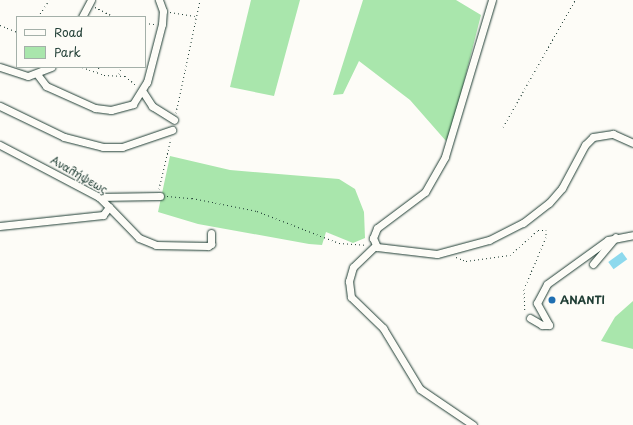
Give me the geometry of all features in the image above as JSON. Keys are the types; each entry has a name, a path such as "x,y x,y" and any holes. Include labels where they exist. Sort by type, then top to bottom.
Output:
{"street":[{"path":"37,74 46,86 95,108 111,110 128,107 143,92 162,24 163,11 159,0"},
{"path":"473,425 420,389 383,328 351,297 349,281 353,267 375,245 374,233 380,224 419,198 438,170 453,137 492,0"},
{"path":"83,16 90,2"},
{"path":"0,67 28,76 37,74 49,68"},
{"path":"143,92 152,106 174,120"},
{"path":"0,106 64,137 103,147 122,146 172,130"},
{"path":"375,245 424,253 454,250 501,234 542,209 562,188 585,145 593,137 613,134 633,143"},
{"name":"Αναλήψεως","path":"0,145 99,197 109,208 103,215 0,226"},
{"path":"99,197 159,197"},
{"path":"109,208 139,238 156,245 208,246 211,244 211,233"},
{"path":"530,318 542,326 548,325 536,303 545,286 617,237 633,235"},
{"path":"593,264 617,237"}],"path":[{"path":"39,16 49,0"},
{"path":"174,120 200,0"},
{"path":"503,127 575,0"},
{"path":"90,2 113,16"},
{"path":"163,11 196,16"},
{"path":"146,23 162,24"},
{"path":"0,25 16,32"},
{"path":"84,68 96,73 119,74 132,80 143,92"},
{"path":"96,73 98,68"},
{"path":"119,74 121,68"},
{"path":"172,130 159,197 180,197 257,211 339,243 360,246 375,245"},
{"path":"454,250 460,260 500,258 517,251 538,230 546,230 546,237 523,295 522,306 530,318"}],"green space":[{"path":"251,0 300,0 274,96 230,87"},
{"path":"363,0 456,0 481,15 452,129 446,141 410,100 359,61 343,94 333,95"},
{"path":"170,156 230,170 339,179 355,189 364,212 365,238 353,243 326,232 322,245 309,244 198,224 158,212"},
{"path":"633,301 633,349 601,341 615,317"}],"water":[{"path":"622,252 627,259 614,269 608,262"}],"place":[{"name":"ΑΝΑΝΤΙ","path":"552,300"}]}
